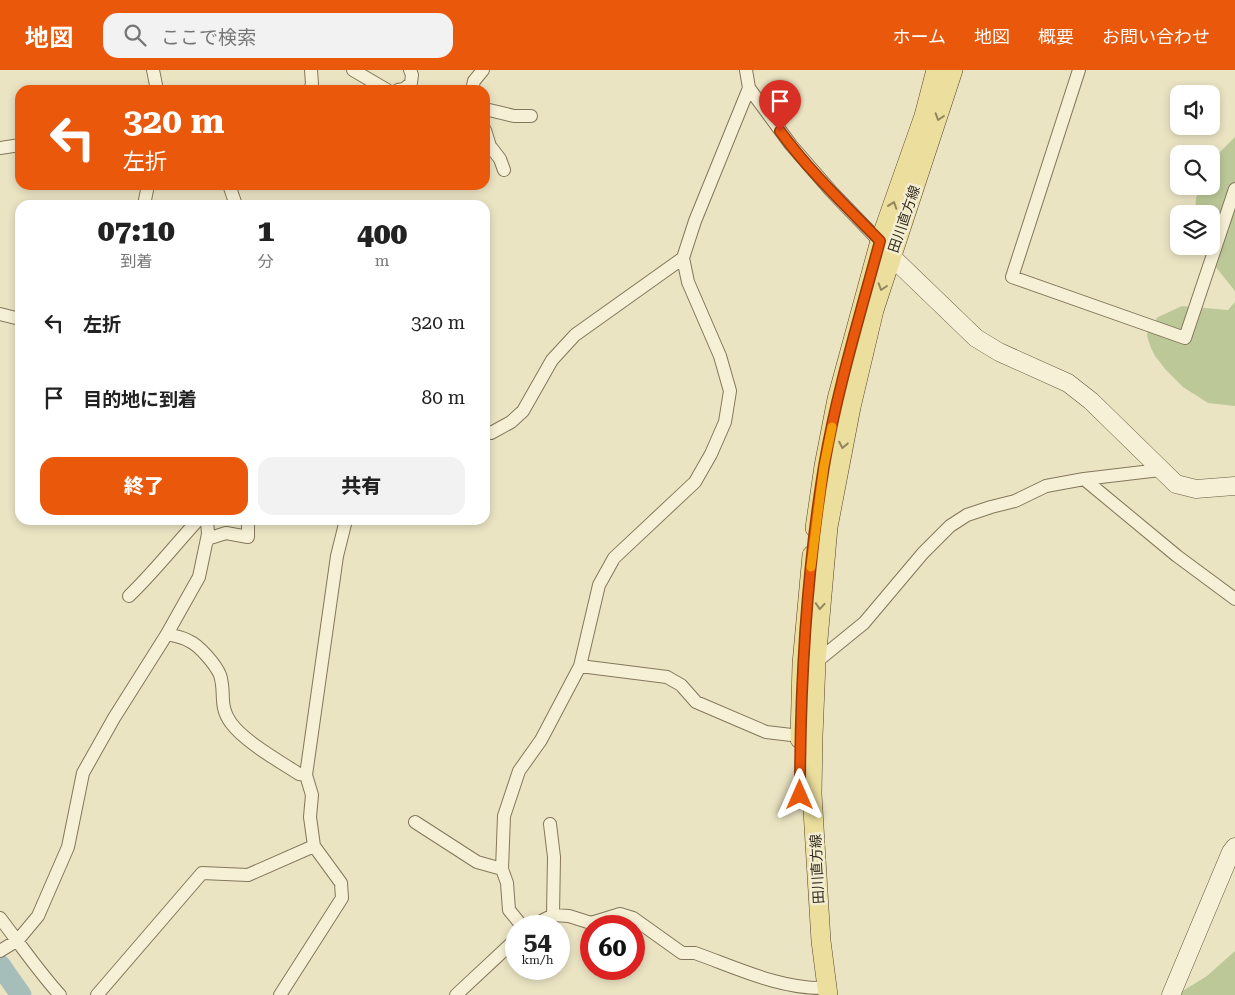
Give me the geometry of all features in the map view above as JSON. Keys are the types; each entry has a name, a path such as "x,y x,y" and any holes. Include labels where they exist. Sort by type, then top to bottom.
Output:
{"main road":[{"name":"田川直方線","path":"821,992 821,941 802,664 807,595 824,466 837,399 880,241 924,116 936,70"},
{"name":"田川直方線","path":"806,736 816,662 829,518 850,408 874,310 953,70"}],"street":[{"path":"153,70 156,85"},
{"path":"310,70 312,85"},
{"path":"353,70 378,85"},
{"path":"409,85 411,83 412,75 410,70"},
{"path":"473,85 483,70"},
{"path":"746,70 750,88 790,146 880,241 892,257 976,338 999,352 1068,383 1091,401 1176,484 1196,489 1235,486"},
{"path":"1079,70 1012,277 1185,338 1235,189"},
{"path":"513,915 509,910 506,883 502,869 504,816 519,771 541,740 580,666 599,585 614,558 695,482 711,454 725,422 730,391 720,356 688,282 683,258 694,221 750,88"},
{"path":"490,110 514,116 531,116"},
{"path":"0,148 15,146"},
{"path":"490,146 500,159 504,170"},
{"path":"490,433 511,422 523,411 552,360 575,335 683,258"},
{"path":"0,314 15,318"},
{"path":"816,662 864,624 923,553 950,526 967,515 1015,501 1046,486 1084,479 1160,470"},
{"path":"1084,479 1176,556 1235,599"},
{"path":"129,596 147,579 172,547 193,525"},
{"path":"0,951 15,943 38,916 68,847 83,773 199,577 207,539 207,525"},
{"path":"207,539 226,533 248,537 248,525"},
{"path":"280,995 342,898 341,883 314,846 310,817 312,794 306,775 337,556 345,525"},
{"path":"167,634 188,639 194,643 220,675 222,701 226,714 240,734 299,774 306,775"},
{"path":"580,666 667,677 681,685 696,702 766,732 806,736"},
{"path":"415,822 477,862 502,869"},
{"path":"550,824 554,857 553,915"},
{"path":"97,995 202,873 248,875 314,846"},
{"path":"1171,995 1231,852 1235,847"},
{"path":"570,916 590,923 620,914 633,918 682,953 695,953 782,984 821,992"},
{"path":"0,918 15,943 60,995"},
{"path":"456,995 505,949"}],"green space":[{"path":"1235,137 1235,291 1215,266 1209,255 1220,255 1220,205 1196,205 1197,195 1220,195 1220,152"},
{"path":"1235,302 1235,406 1208,403 1183,387 1166,370 1151,348 1147,336 1148,329 1158,317 1182,306 1228,310"},
{"path":"1235,951 1235,995 1176,995 1207,976"}],"waterway":[{"path":"0,965 21,995"}],"slow traffic":[{"path":"811,567 824,466 832,427"}],"route":[{"path":"780,131 790,146 880,241 837,399 824,466 815,528 807,595 802,664 800,795"}]}
